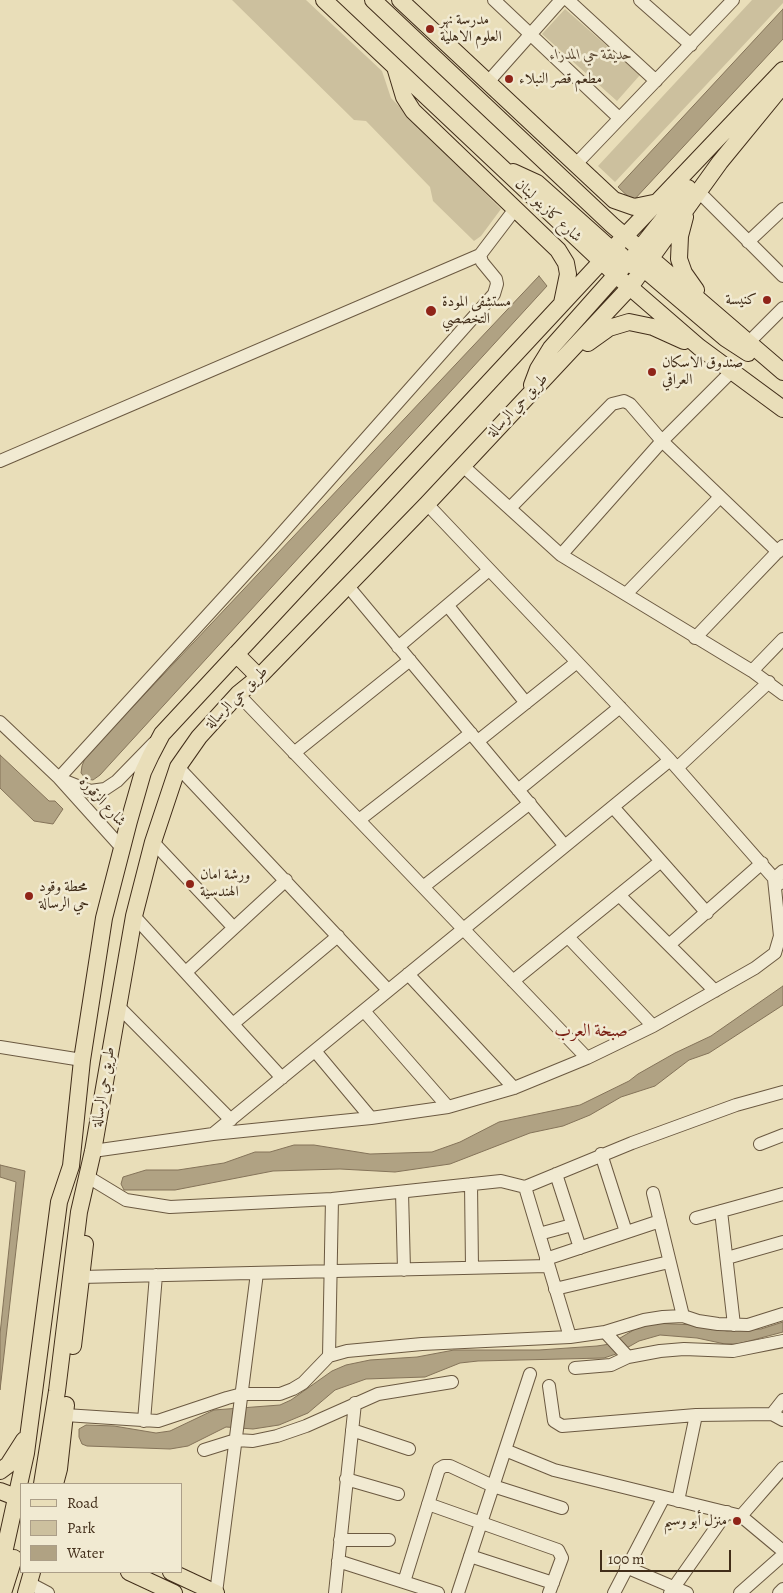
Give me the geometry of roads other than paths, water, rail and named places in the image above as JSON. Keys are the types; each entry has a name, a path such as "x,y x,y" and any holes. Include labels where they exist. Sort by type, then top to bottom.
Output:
{"main road":[{"name":"شارع كازينو لبنان","path":"324,0 504,170 521,174 537,183 628,260"},
{"path":"373,0 625,236"},
{"path":"402,1 610,196 624,205 640,207 660,201"},
{"path":"395,67 404,97 413,111 558,250 566,263 568,282 560,308"},
{"name":"طريق حي الرسالة","path":"42,1483 57,1391 79,1212 94,1151 134,916 153,842 178,767 199,737 238,694 259,677 427,504 630,287 625,236 693,166 783,82"},
{"name":"طريق حي الرسالة","path":"32,1483 47,1388 69,1208 71,1166 82,1060 104,918 143,772 162,734 560,308 628,260 695,197 783,82"},
{"path":"530,392 534,376 546,355 682,198 691,180 693,166"},
{"path":"695,197 680,236 679,259 688,280 706,306"},
{"path":"628,260 630,287 699,347 783,410"},
{"path":"628,260 706,306 781,371"},
{"path":"628,260 738,347 781,371"},
{"path":"561,360 578,350 601,332 616,325 629,322 653,327 699,347"},
{"path":"236,654 259,677"},
{"name":"طريق حي الرسالة","path":"21,1483 59,1202 71,1166"},
{"path":"58,1479 82,1277 88,1214 88,1177"},
{"path":"0,1471 8,1465 29,1431"},
{"path":"0,1491 19,1498"},
{"name":"طريق حي الرسالة","path":"0,1571 19,1498"},
{"name":"طريق حي الرسالة","path":"3,1593 14,1521"},
{"path":"13,1593 20,1569"},
{"path":"131,1573 174,1593"},
{"path":"173,1573 216,1593"}],"street":[{"path":"494,0 620,118"},
{"path":"488,82 561,0"},
{"path":"568,0 656,81"},
{"path":"640,0 691,45"},
{"path":"576,164 729,5 714,0"},
{"path":"695,197 748,242 783,276"},
{"path":"0,461 480,255 515,209"},
{"path":"748,242 783,209"},
{"path":"59,778 268,549 494,294 496,279 482,262 480,255"},
{"path":"749,342 783,308"},
{"path":"561,555 662,441 731,372"},
{"path":"510,508 614,402 621,401 630,404 662,441 720,497 780,549 695,638"},
{"path":"463,466 561,555 752,671 783,694"},
{"path":"626,593 720,497"},
{"path":"427,504 674,764 762,863 779,875 783,889"},
{"path":"398,646 489,570"},
{"path":"347,585 565,846"},
{"path":"448,606 526,703"},
{"path":"752,671 783,639"},
{"path":"294,753 410,660"},
{"path":"359,820 474,737 526,703 577,662"},
{"path":"213,1134 613,807 674,764 769,682"},
{"path":"238,694 587,1058"},
{"path":"518,790 620,707"},
{"name":"شارع الزقورة","path":"0,722 59,778 122,848"},
{"name":"شارع الزقورة","path":"59,778 85,790 105,790 117,781 162,734"},
{"path":"178,767 388,990"},
{"path":"423,887 530,803"},
{"path":"613,807 707,913"},
{"path":"153,842 234,928"},
{"path":"513,982 661,861"},
{"path":"669,945 762,863"},
{"path":"94,1151 213,1134 371,1118 448,1107 514,1088 587,1058 653,1026 755,968 775,953 780,936 779,875"},
{"path":"186,972 286,880"},
{"path":"619,895 715,991"},
{"path":"134,916 282,1078"},
{"path":"234,1024 338,936"},
{"path":"568,936 653,1026"},
{"path":"408,974 514,1088"},
{"path":"118,1005 231,1120"},
{"path":"364,1010 448,1107"},
{"path":"0,1047 82,1060"},
{"path":"315,1051 371,1118"},
{"path":"88,1177 126,1200 170,1207 332,1199 501,1180 525,1187 601,1154 736,1105 783,1092"},
{"path":"760,1144 783,1135"},
{"path":"601,1154 626,1232"},
{"path":"556,1174 580,1248"},
{"path":"471,1184 472,1268"},
{"path":"525,1187 554,1289 570,1337"},
{"path":"402,1192 404,1270"},
{"path":"653,1193 683,1316"},
{"path":"696,1218 783,1194"},
{"path":"329,1356 332,1199"},
{"path":"722,1211 734,1325"},
{"path":"82,1277 472,1268 547,1263 580,1248 660,1221"},
{"path":"539,1234 572,1225"},
{"path":"727,1258 783,1242"},
{"path":"554,1289 669,1262"},
{"path":"216,1593 257,1273"},
{"path":"144,1421 156,1276"},
{"path":"65,1415 144,1421 167,1419 241,1399 280,1394 303,1383 329,1356 348,1351 422,1344 607,1336 644,1320 683,1316 698,1321 748,1325 783,1314"},
{"path":"607,1336 625,1355"},
{"path":"575,1368 611,1365 625,1355 684,1349 733,1351 783,1341"},
{"path":"458,1593 530,1374"},
{"path":"204,1450 236,1437 253,1441 306,1426 378,1394 452,1382"},
{"path":"549,1386 554,1421 562,1426 696,1415 778,1417 783,1400"},
{"path":"335,1593 355,1403"},
{"path":"678,1501 696,1415"},
{"path":"352,1430 409,1449"},
{"path":"505,1450 554,1470 741,1516 783,1553 740,1593"},
{"path":"404,1582 440,1469 444,1466 450,1466 493,1486 562,1508"},
{"path":"741,1516 783,1468"},
{"path":"346,1479 398,1494"},
{"path":"614,1593 664,1497"},
{"path":"428,1504 558,1550 562,1558 551,1588 470,1556"},
{"path":"672,1589 727,1512"},
{"path":"340,1540 389,1540"},
{"path":"338,1561 438,1593"},
{"path":"626,1567 672,1589 687,1593"},
{"path":"31,1580 48,1593"},
{"path":"779,1593 783,1589"}],"water":[{"path":"783,9 783,39 633,201 618,187"},
{"path":"539,276 547,286 100,775 93,780 86,779 81,773 85,758"},
{"path":"0,755 49,801 55,801 63,809 53,824 34,821 0,788"},
{"path":"783,986 783,1005 709,1053 689,1060 655,1086 621,1097 590,1115 563,1126 530,1133 450,1164 395,1172 340,1169 273,1171 175,1190 124,1190 121,1184 123,1177 146,1170 178,1170 224,1163 255,1152 270,1152 294,1145 314,1145 370,1154 432,1152 460,1142 499,1122 580,1105 629,1081 675,1053 711,1036"},
{"path":"0,1165 25,1171 0,1390 0,1334 16,1182 0,1177"},
{"path":"783,1322 783,1332 738,1344 660,1335 639,1341 616,1354 604,1358 478,1361 460,1363 425,1377 366,1379 335,1390 308,1413 279,1425 253,1429 226,1427 188,1446 170,1449 87,1446 82,1444 79,1437 79,1429 86,1425 114,1426 156,1433 170,1431 214,1410 280,1405 291,1400 332,1371 346,1365 370,1360 417,1357 454,1350 539,1350 597,1346 610,1344 637,1328 652,1323 695,1325 727,1331 761,1329"}],"place":[{"name":"مدرسة نهر العلوم الاهلية","path":"430,29"},
{"name":"مطعم قصر النبلاء","path":"509,79"},
{"name":"كنيسة","path":"767,300"},
{"name":"مستشفى المودة التخصصي","path":"431,311"},
{"name":"صندوق الاسكان العراقي","path":"652,372"},
{"name":"ورشة امان الهندسية","path":"190,884"},
{"name":"محطة وقود حي الرسالة","path":"29,896"},
{"name":"منزل أبو وسيم","path":"737,1521"}],"district":[{"name":"صبخة العرب","path":"591,1032"}],"park label":[{"name":"حديقة حي المدراء","path":"591,55"}]}
